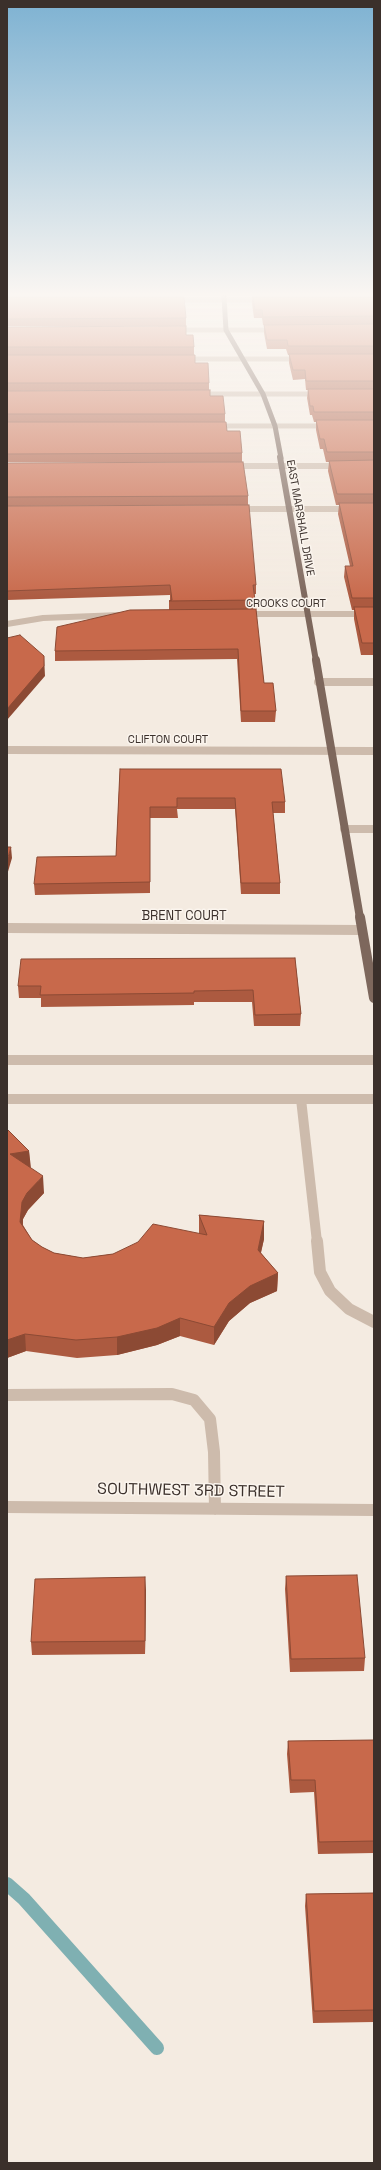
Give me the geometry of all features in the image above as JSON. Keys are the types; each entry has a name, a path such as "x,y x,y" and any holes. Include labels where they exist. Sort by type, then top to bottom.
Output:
{"main road":[{"name":"EAST MARSHALL DRIVE","path":"265,398 275,426 330,752 372,979 374,998"}],"street":[{"path":"204,426 336,426"},
{"path":"226,466 351,466"},
{"path":"226,510 374,509"},
{"name":"CROOKS COURT","path":"235,614 374,614"},
{"path":"7,624 43,618 125,615"},
{"path":"318,682 374,682"},
{"name":"CLIFTON COURT","path":"7,750 374,751"},
{"path":"344,829 374,829"},
{"name":"BRENT COURT","path":"7,928 362,930"},
{"path":"7,1060 374,1060"},
{"path":"7,1099 374,1099"},
{"path":"301,1099 320,1272 330,1291 349,1309 374,1322"},
{"path":"7,1395 172,1394 194,1400 210,1419 214,1452 215,1509"},
{"name":"SOUTHWEST 3RD STREET","path":"7,1507 374,1510"}],"building":[{"path":"7,398 223,398 225,414 7,414"},
{"path":"309,398 374,398 374,412 314,412 313,406 310,406"},
{"path":"316,420 374,420 374,452 327,452 324,439 320,439"},
{"path":"7,422 226,422 227,431 240,431 242,453 7,454"},
{"path":"374,460 374,494 337,494 329,461"},
{"path":"243,462 248,496 7,497 7,463"},
{"path":"339,503 374,503 374,598 352,598 345,566 353,566"},
{"path":"249,505 256,585 253,585 255,600 169,601 172,600 170,585 7,591 7,506"},
{"path":"354,607 374,607 374,643 362,643"},
{"path":"256,609 264,683 273,683 276,711 241,711 238,649 55,651 57,627 130,610"},
{"path":"20,635 44,656 44,666 7,709 7,638"},
{"path":"120,769 281,769 285,802 272,802 280,883 241,883 235,798 177,798 177,807 150,807 150,882 34,884 37,857 116,856"},
{"path":"7,847 11,847 7,861"},
{"path":"295,958 301,1014 255,1015 253,990 194,991 194,993 40,995 41,986 18,986 21,959"},
{"path":"7,1129 29,1151 10,1154 43,1176 27,1193 22,1202 20,1222 32,1240 42,1247 54,1253 83,1258 113,1254 138,1242 153,1224 207,1235 199,1215 264,1221 258,1250 278,1273 250,1286 229,1303 214,1327 180,1318 157,1328 117,1337 76,1340 25,1334 7,1340"},
{"path":"357,1575 365,1658 291,1659 286,1576"},
{"path":"145,1577 145,1641 31,1642 35,1579"},
{"path":"374,1740 374,1841 319,1842 315,1780 291,1780 288,1741"},
{"path":"374,1893 374,2010 314,2011 306,1894"}],"waterway":[{"path":"7,1884 24,1899 157,2048"}]}
